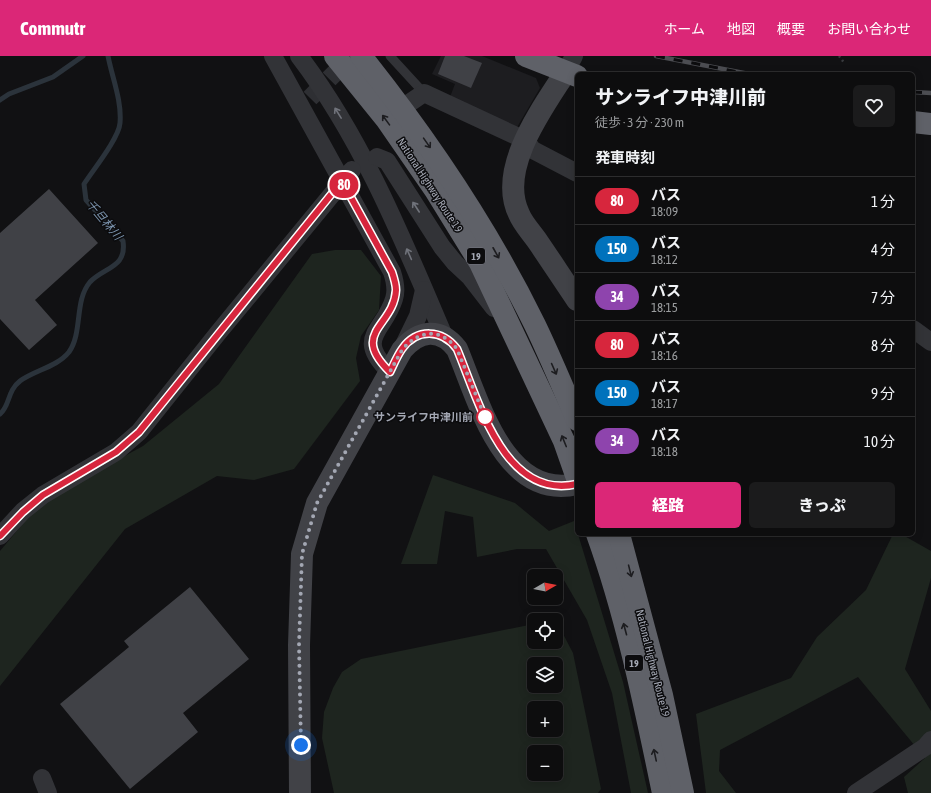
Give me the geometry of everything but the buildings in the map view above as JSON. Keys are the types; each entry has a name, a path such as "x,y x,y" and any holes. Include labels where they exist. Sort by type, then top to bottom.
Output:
{"highway":[{"name":"National Highway Route 19","path":"335,56 386,119 435,190 480,263 564,441 574,483"},
{"name":"National Highway Route 19","path":"361,56 402,108 449,175 494,250 535,325 575,415"},
{"path":"526,56 572,68"},
{"path":"915,122 931,124"},
{"name":"National Highway Route 19","path":"598,536 606,560 645,704 663,793"},
{"name":"National Highway Route 19","path":"620,536 662,695 683,793"}],"street":[{"path":"273,56 306,102 347,175 392,272 395,282 394,300 375,333 373,341 373,349 376,357 390,372"},
{"path":"299,56 341,118 379,191 444,336"},
{"path":"572,68 541,110 525,140 514,173 513,195 519,215 575,297"},
{"path":"402,108 424,93 525,140 533,150 575,172"},
{"path":"377,157 387,161 442,247 481,290 516,337"},
{"path":"0,536 23,512 43,495 116,452 139,432 347,175"},
{"path":"300,793 299,645 302,554 317,503 402,350 418,316 424,290"},
{"path":"915,330 931,342"},
{"path":"402,350 416,336 434,334 444,336 451,341 457,349 488,425 498,444 511,462 527,475 542,482 574,483"},
{"path":"856,793 925,747 931,740"}],"lane":[{"path":"390,56 424,93"}],"path":[{"path":"839,56 845,64"}],"shaded area":[{"path":"441,56 482,56 536,78 540,88 516,129 450,97 455,84 432,74"},
{"path":"335,250 361,250 381,276 379,310 361,336 356,358 360,381 294,469 254,480 217,476 125,529 0,686 0,551 42,501 143,446 219,384 312,254"},
{"path":"433,475 515,503 549,531 574,521 575,536 579,536 623,682 648,793 631,793 612,693 587,620 563,578 563,569 558,569 546,549 517,549 477,557 473,517 445,511 437,564 401,564"},
{"path":"892,536 905,536 931,551 931,578 905,669 931,711 931,793 908,793 904,777 925,758 858,677 720,750 719,771 736,793 706,793 696,714 791,678 817,637 866,590"},
{"path":"527,625 527,649 563,649 563,634 573,653 601,789 598,793 334,793 322,738 324,712 333,688 342,672 361,659"}],"waterway":[{"path":"0,100 9,94 53,77 83,56"},
{"name":"千旦林川","path":"0,414 6,407 13,389 20,381 52,365 69,352 76,335 80,307 85,290 90,282 113,266 122,257 123,241 86,200 84,184 111,145 119,129 120,106 108,56"}],"tunnel":[{"path":"310,98 352,56"}],"railway":[{"path":"656,56 739,72"},
{"path":"915,92 931,93"}],"bus line":[{"name":"80","path":"0,536 23,512 43,495 116,452 139,432 342,181 392,272 395,282 396,290 394,300 375,333 373,341 373,349 380,363 390,372 402,350 409,341 416,336 425,334 444,336 451,341 457,349 488,425 498,444 511,462 527,475 542,482 556,486 575,484"}],"place":[{"name":"サンライフ中津川前","path":"485,417"}],"route":[{"path":"301,745 299,645 302,554 317,503 402,350 409,341 416,336 425,334 444,336 451,341 457,349 485,417"}]}
